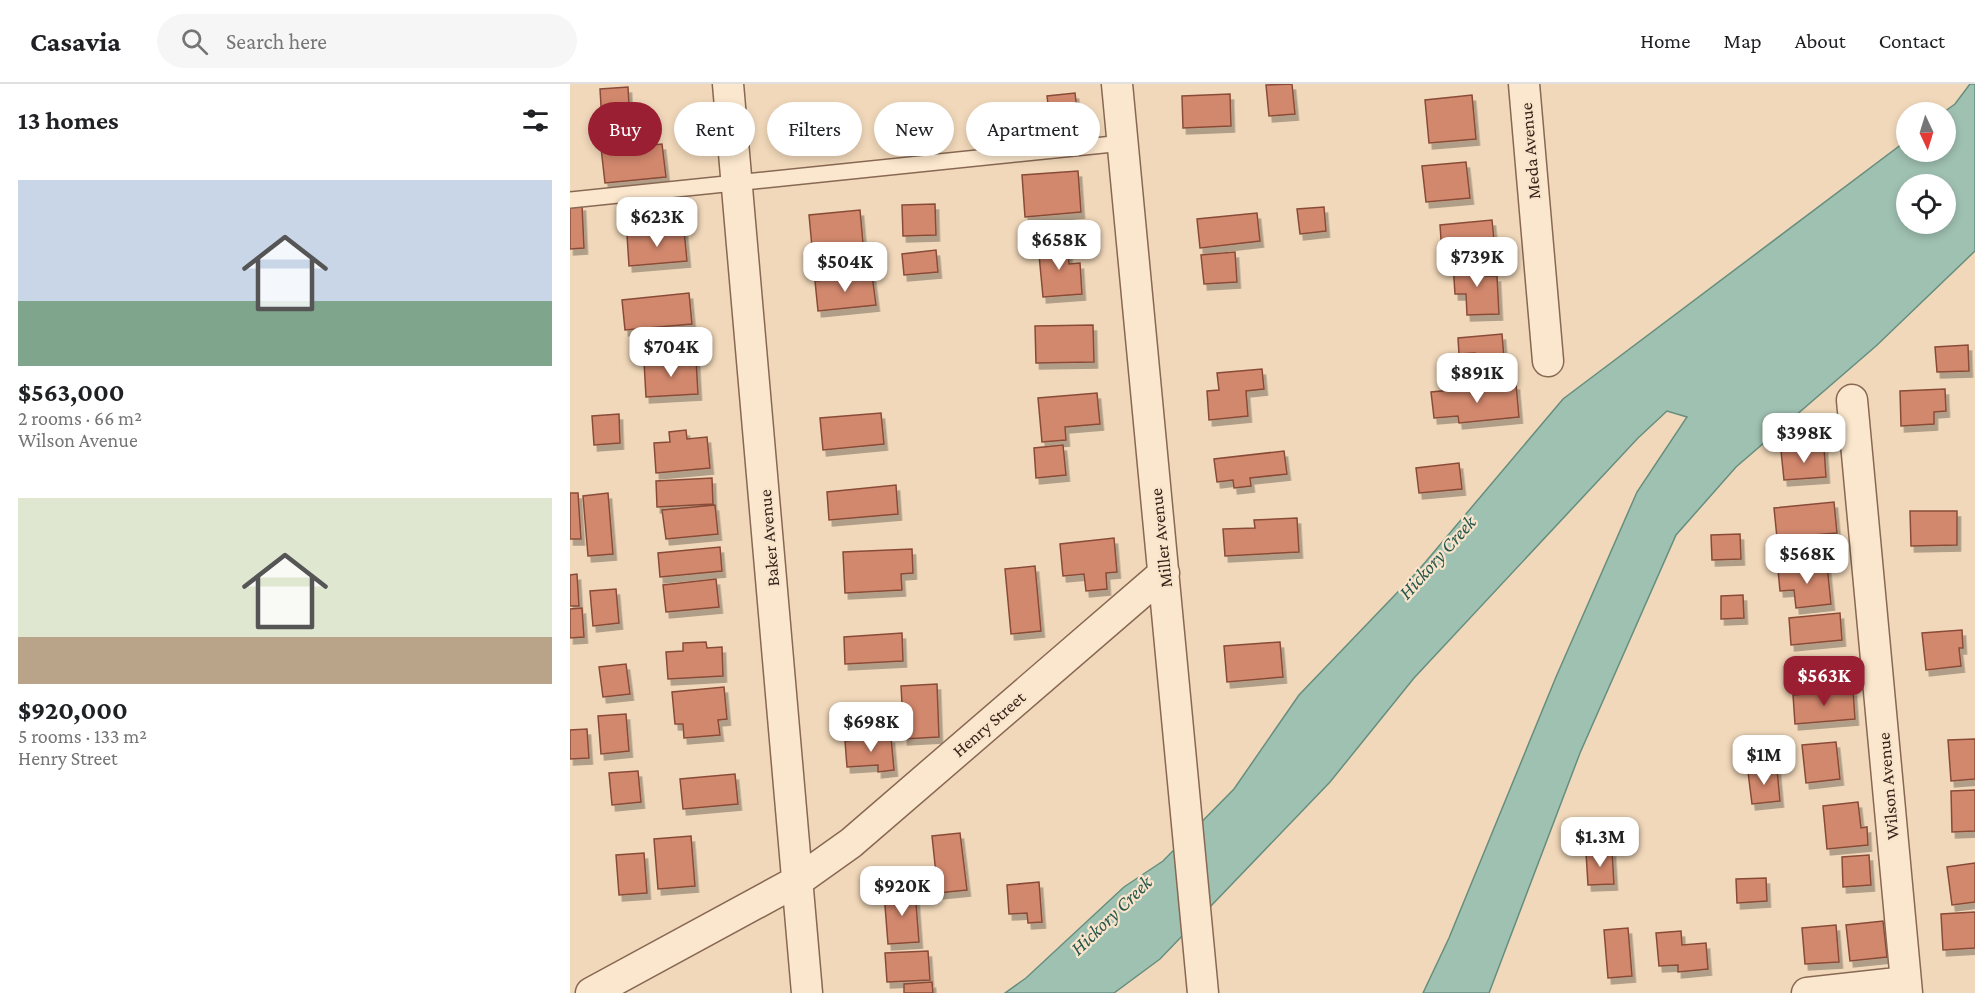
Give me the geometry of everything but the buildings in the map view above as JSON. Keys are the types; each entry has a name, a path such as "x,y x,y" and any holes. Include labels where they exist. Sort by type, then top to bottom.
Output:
{"street":[{"name":"Baker Avenue","path":"728,84 799,880 807,993"},
{"name":"Miller Avenue","path":"1117,84 1203,993"},
{"name":"Meda Avenue","path":"1524,84 1548,361"},
{"name":"Wilson Avenue","path":"1851,400 1907,988"},
{"name":"Henry Street","path":"591,993 799,880 851,843 1164,573"},
{"path":"1807,993 1907,988"}],"lane":[{"path":"570,200 1123,143"}],"water":[{"name":"Hickory Creek","path":"1970,84 1975,84 1975,251 1876,346 1736,467 1676,535 1580,753 1489,993 1423,993 1449,938 1556,677 1637,492 1687,417 1667,411 1638,438 1414,678 1330,782 1160,959 1114,993 1005,993 1026,978 1124,887 1163,861 1234,789 1299,695 1417,572 1563,399 1896,149 1896,162 1956,162 1956,103"}]}
